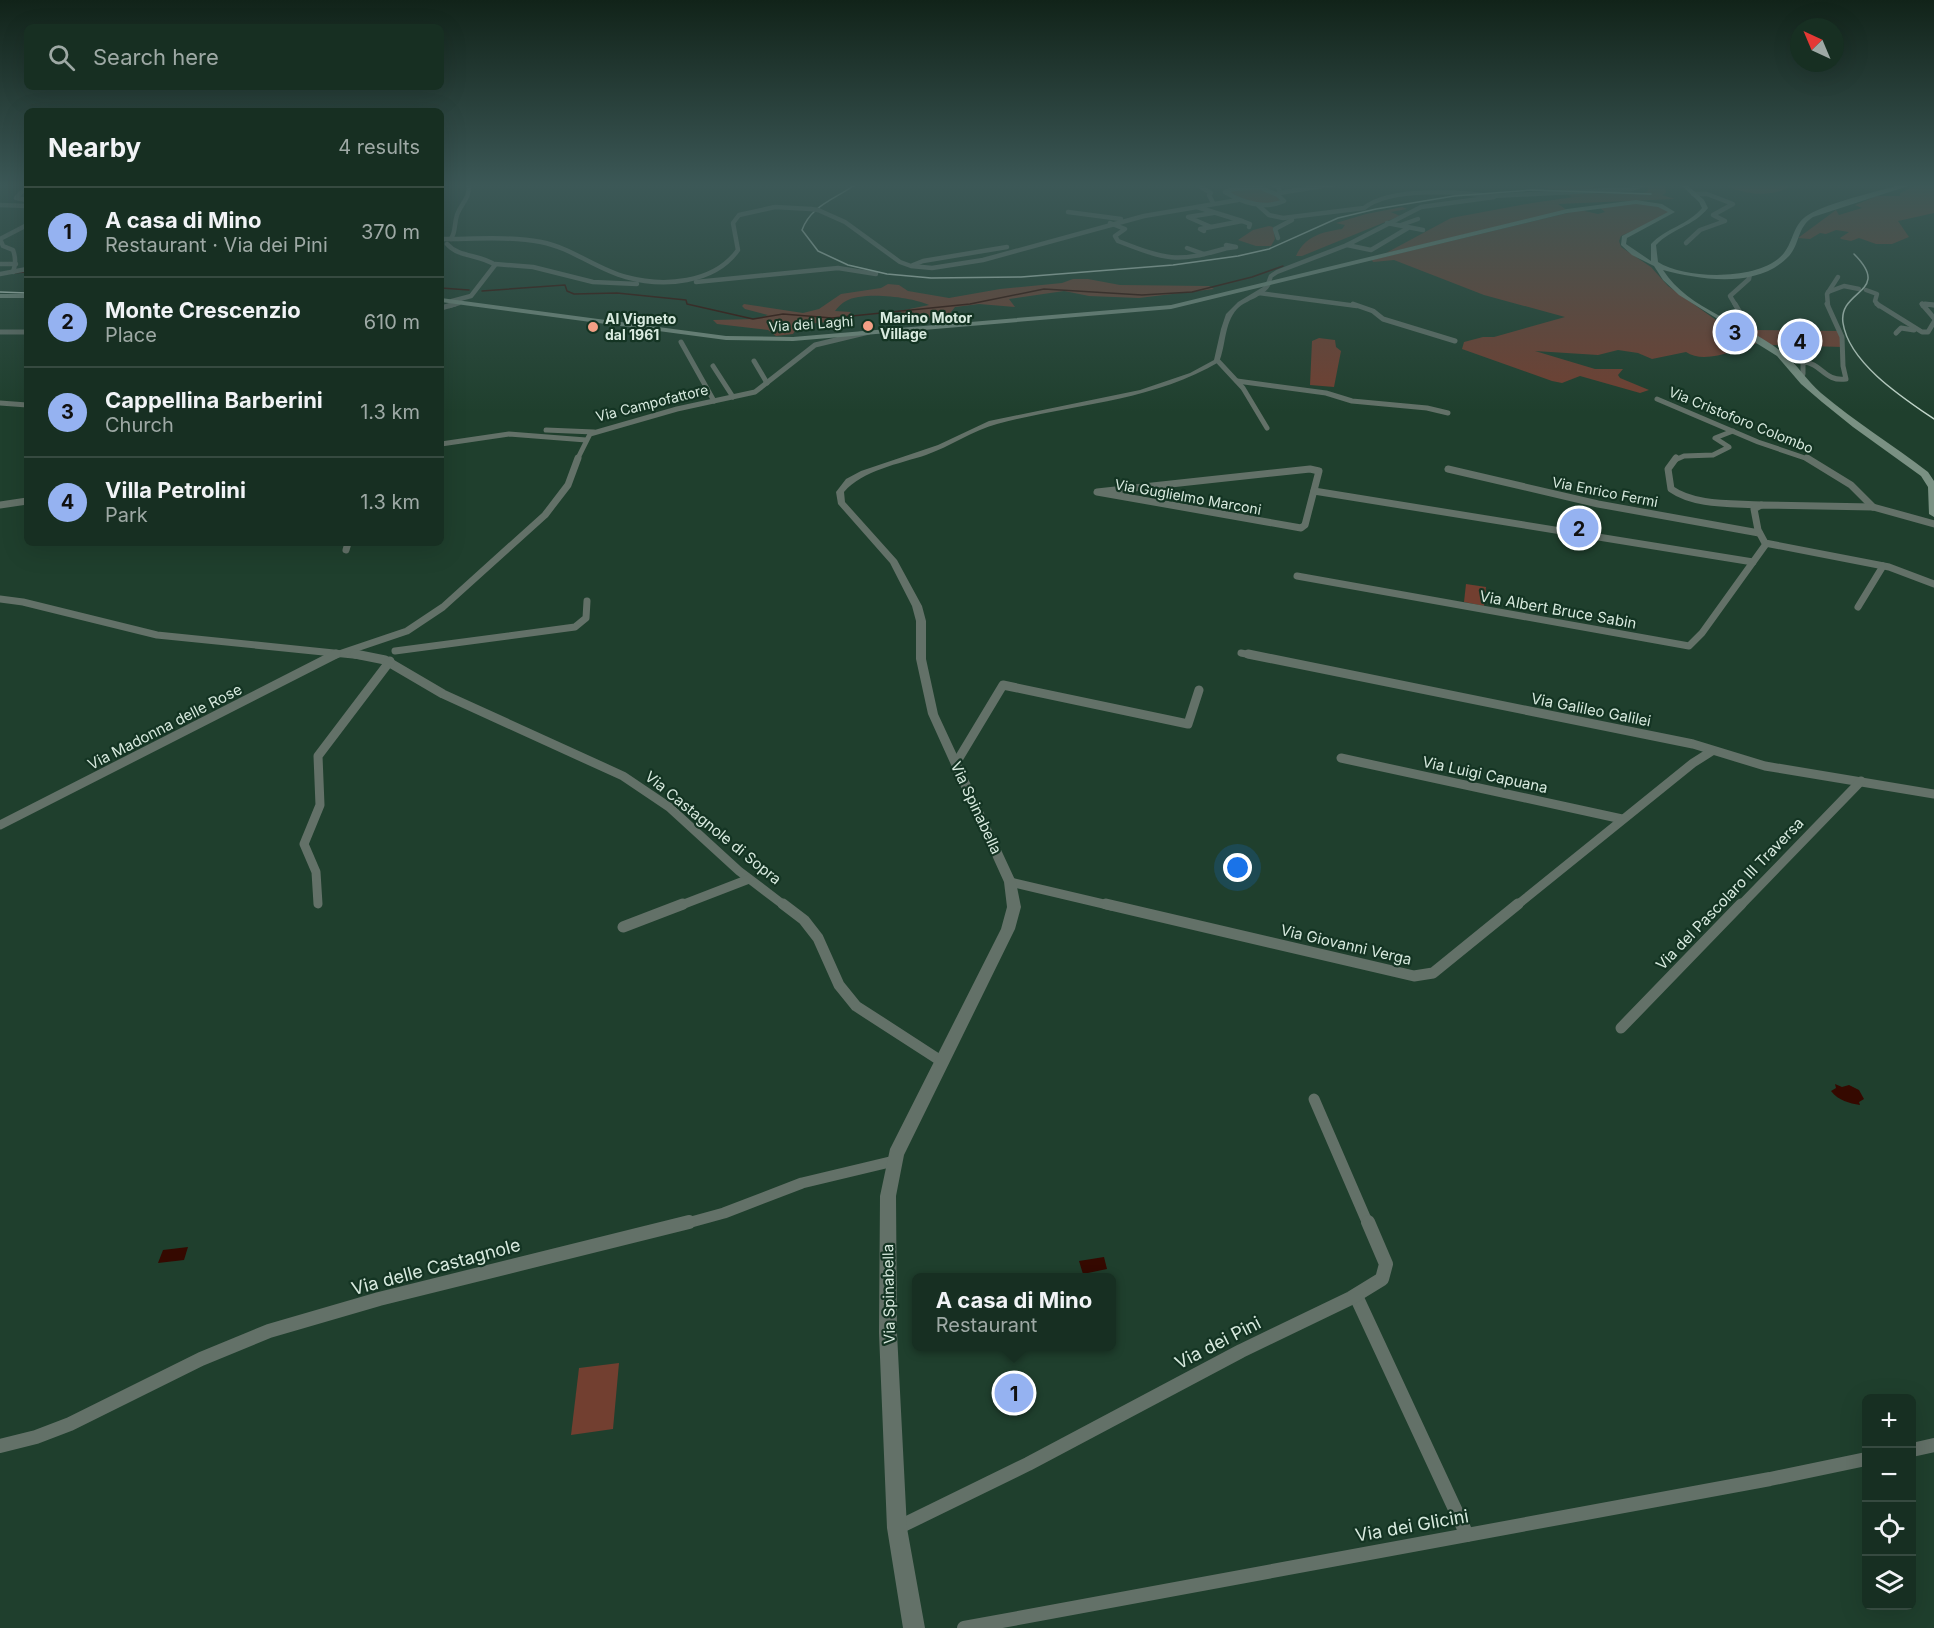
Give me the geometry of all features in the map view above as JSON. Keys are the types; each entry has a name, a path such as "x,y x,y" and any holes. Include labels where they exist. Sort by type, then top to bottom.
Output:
{"main road":[{"name":"Via dei Laghi","path":"444,300 464,301 732,339 783,339 1158,309 1198,302 1368,260"},
{"path":"1645,260 1677,291 1779,353 1798,375 1849,421 1923,472 1933,487 1934,513"},
{"name":"Via dei Laghi","path":"1650,260 1680,271 1719,276 1750,274 1778,260"},
{"path":"1650,260 1656,261 1663,275"},
{"path":"1663,275 1667,272 1680,271"},
{"path":"0,296 24,296"}],"street":[{"path":"13,272 15,260"},
{"path":"483,260 495,264 533,267 593,282 641,285 689,280 718,270 731,260"},
{"path":"588,260 628,278 671,282"},
{"path":"898,260 915,267 958,264 973,260"},
{"path":"904,260 923,261"},
{"path":"915,267 913,264 930,260"},
{"path":"1267,428 1236,381 1217,360 1229,315 1239,304 1268,287 1273,274 1308,260"},
{"path":"0,264 16,264"},
{"path":"444,307 464,301 495,264"},
{"path":"681,281 708,281 843,268 876,274"},
{"path":"0,274 24,270"},
{"path":"1750,274 1750,279 1731,294 1730,298 1752,333 1752,337"},
{"path":"1798,375 1803,374 1803,362 1806,361 1812,363 1829,378 1839,381 1846,379 1842,368 1843,341 1827,306 1828,292 1838,277"},
{"path":"1828,292 1844,286 1859,289"},
{"path":"1866,290 1877,294 1876,304 1922,332"},
{"path":"1259,293 1349,303 1373,311 1383,319 1455,341"},
{"path":"1896,333 1902,328 1928,332 1934,320 1922,304 1934,304"},
{"path":"0,332 24,332"},
{"name":"Via Campofattore","path":"318,904 316,872 304,844 320,805 318,756 354,711 395,651 398,641 407,631 443,607 545,515 568,485 586,440 594,432 677,409 755,392 814,346 869,332"},
{"path":"681,342 714,401"},
{"name":"Via Spinabella","path":"914,1628 897,1528 888,1322 888,1196 894,1161 1011,922 1015,903 1010,882 940,733 930,702 921,659 921,621 917,606 894,562 841,502 839,494 849,481 864,473 937,448 998,422 1142,392 1193,375 1217,360"},
{"path":"754,361 766,383"},
{"path":"713,366 733,398"},
{"path":"1236,381 1326,393 1352,401 1448,413"},
{"name":"Via Cristoforo Colombo","path":"1657,399 1758,442 1812,460 1851,485 1873,507"},
{"path":"0,403 24,405"},
{"path":"546,430 574,429 578,432 594,432"},
{"path":"1733,431 1715,438 1729,447 1719,453 1710,456 1683,456 1670,463 1668,471 1671,489 1677,494 1705,500 1763,505 1873,507 1934,524"},
{"path":"444,444 509,434 586,440"},
{"name":"Via Guglielmo Marconi","path":"1315,469 1319,471 1314,491 1305,525 1300,528 1097,492 1315,469"},
{"name":"Via Enrico Fermi","path":"1448,469 1589,502 1759,533"},
{"path":"1314,491 1753,562"},
{"path":"0,505 24,501"},
{"path":"1763,505 1754,509 1759,533 1766,544 1883,566 1934,584"},
{"name":"Via Albert Bruce Sabin","path":"1297,576 1687,646 1697,640 1766,544"},
{"path":"1858,607 1883,566"},
{"path":"0,599 23,602 157,635 341,652 388,660"},
{"path":"395,651 575,627 586,618 588,601"},
{"name":"Via Campofattore","path":"341,652 407,631"},
{"name":"Via Madonna delle Rose","path":"0,825 341,652"},
{"name":"Via Galileo Galilei","path":"1241,653 1692,744 1772,768 1934,794"},
{"name":"Via Castagnole di Sopra","path":"388,660 443,694 619,774 642,787 807,924 818,938 839,985 856,1006 941,1061"},
{"path":"956,763 1003,685 1188,724 1199,690"},
{"name":"Via Giovanni Verga","path":"1010,882 1414,976 1425,976 1433,973 1622,819 1693,763 1712,751"},
{"name":"Via Luigi Capuana","path":"1341,758 1622,819"},
{"name":"Via del Pascolaro III Traversa","path":"1621,1028 1861,781"},
{"path":"623,927 750,879"},
{"name":"Via dei Pini","path":"897,1528 1028,1464 1247,1347 1356,1296 1382,1279 1386,1264 1314,1099"},
{"name":"Via delle Castagnole","path":"0,1446 38,1436 85,1418 215,1352 269,1331 448,1281 717,1216 802,1183 894,1161"},
{"path":"1356,1296 1467,1535"},
{"path":"1916,1449 1934,1445"},
{"name":"Via dei Glicini","path":"964,1628 1862,1460"}],"shaded area":[{"path":"1372,260 1640,260 1651,267 1668,286 1723,325 1758,343 1712,356 1694,356 1686,352 1652,359 1638,353 1618,350 1598,355 1535,351 1595,369 1623,369 1618,375 1620,378 1649,390 1640,393 1580,376 1562,383 1552,381 1462,349 1464,342 1483,337 1494,337 1565,317 1484,295 1394,260 1373,262"},
{"path":"1073,279 1088,279 1120,285 1209,286 1214,289 1139,298 1089,296 1064,291 1009,299 1015,307 979,304 955,307 947,317 940,319 904,315 900,311 929,305 921,302 888,296 864,296 846,301 837,308 835,311 851,312 845,317 829,322 812,323 798,328 793,334 776,336 768,330 717,324 713,320 757,319 768,315 745,309 742,306 744,304 803,313 819,309 841,294 881,288 888,284 899,285 908,291 949,298 1000,289 1062,283"},
{"path":"1751,330 1840,331 1843,347 1767,345 1752,337"},
{"path":"1319,338 1335,340 1336,347 1341,351 1334,387 1310,385 1312,341"},
{"path":"1466,584 1486,587 1484,606 1464,602"},
{"path":"1835,1084 1842,1087 1849,1085 1859,1090 1864,1099 1859,1102 1860,1105 1848,1102 1834,1094 1831,1091 1836,1088"},
{"path":"188,1247 184,1260 158,1263 163,1250"},
{"path":"1104,1257 1107,1269 1083,1273 1079,1261"},
{"path":"619,1363 613,1429 571,1435 579,1368"}],"waterway":[{"path":"482,291 565,285 567,291 574,294 617,293 686,300 687,304 753,319 783,314 832,318 970,304 1044,289 1142,295 1192,292 1252,277 1283,266"},
{"path":"11,273 24,272"},
{"path":"444,288 469,290"}],"railway":[{"path":"837,260 848,265 887,274 931,278 1021,277 1209,260"},
{"path":"1859,260 1868,276 1866,284 1848,303 1844,312 1843,323 1847,338 1855,352 1879,378 1934,419"},
{"path":"0,292 24,293"}],"place":[{"name":"Marino Motor Village","path":"868,326"},
{"name":"Al Vigneto dal 1961","path":"593,327"},
{"name":"Cappellina Barberini","path":"1735,332"},
{"name":"Villa Petrolini","path":"1800,341"},
{"name":"Monte Crescenzio","path":"1579,528"},
{"name":"A casa di Mino","path":"1014,1393"}]}
